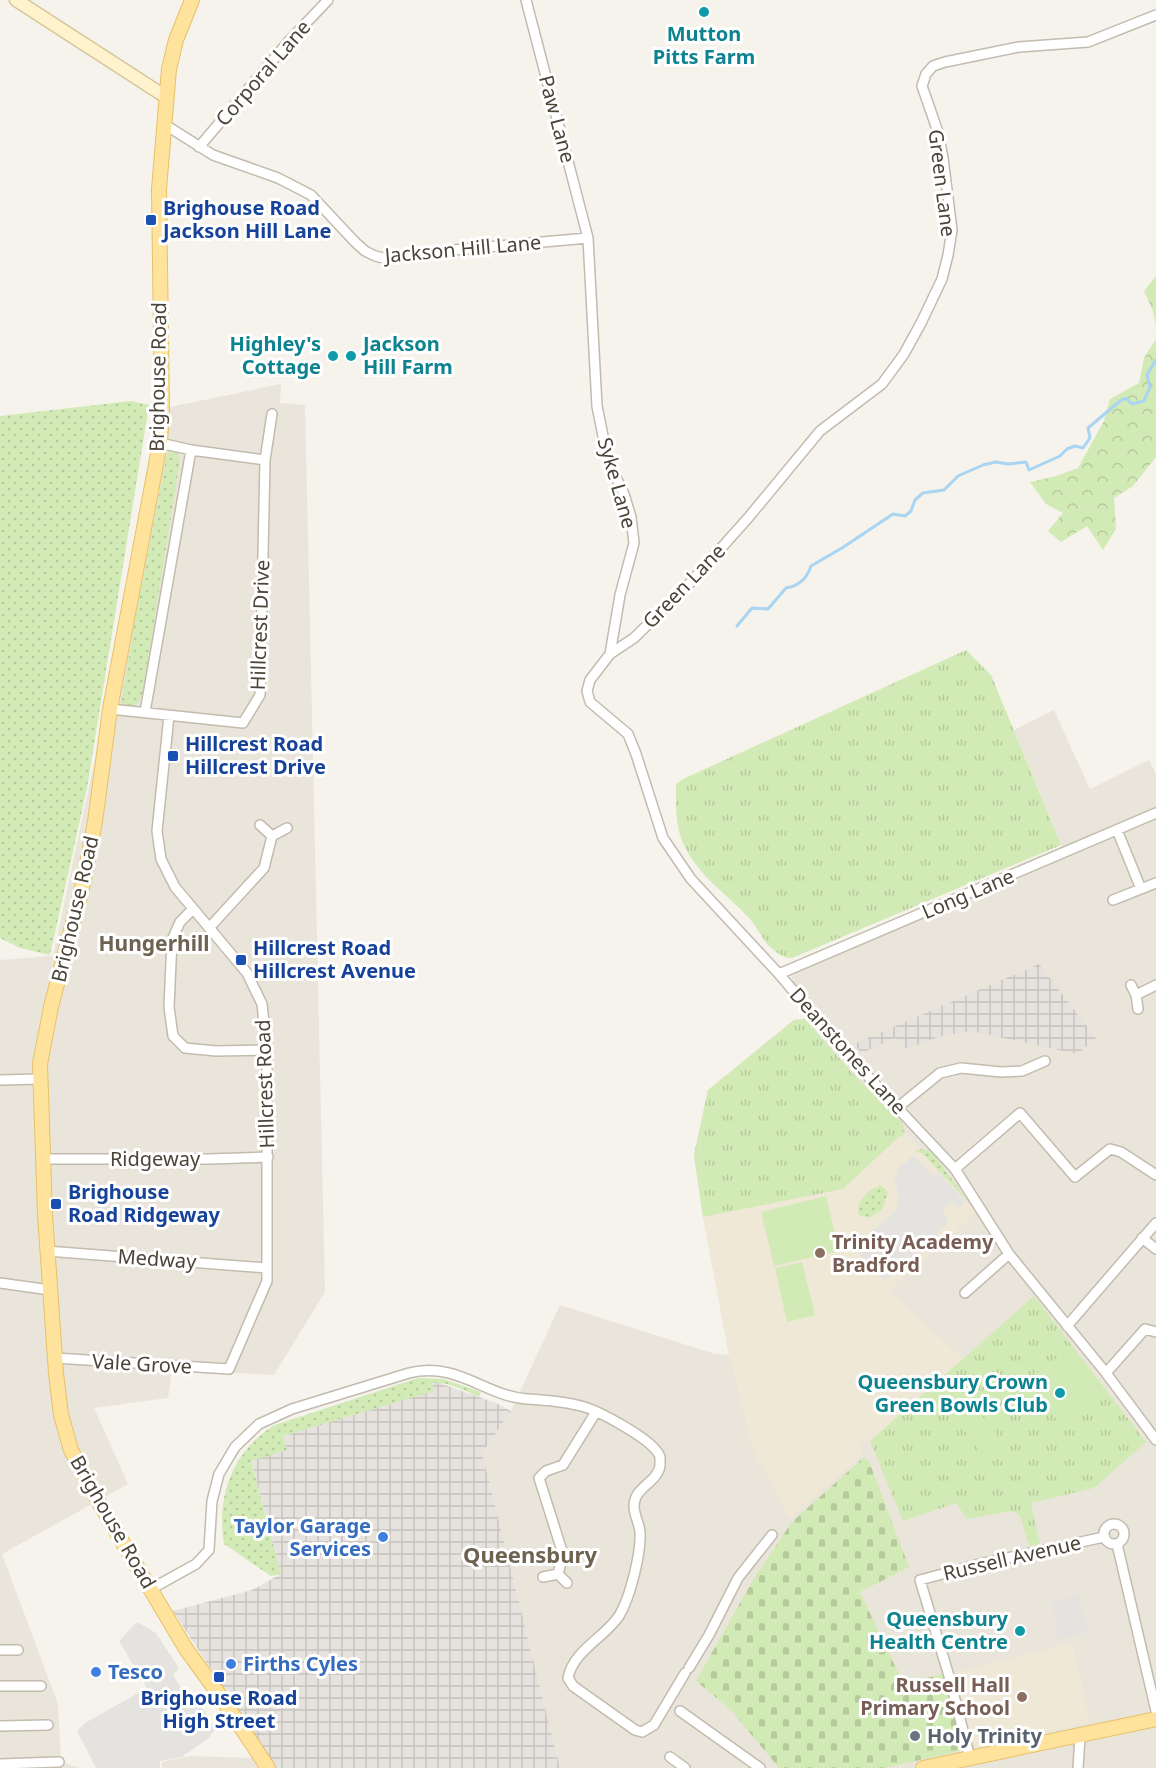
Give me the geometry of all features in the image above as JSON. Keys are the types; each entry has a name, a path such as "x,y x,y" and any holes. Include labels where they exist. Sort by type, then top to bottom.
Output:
{"main road":[{"name":"Brighouse Road","path":"192,0 176,40 169,69 159,189 162,412 160,443 110,709 92,839 84,880 51,1007 40,1064 42,1159 55,1358 62,1415 71,1450 101,1506 186,1649 224,1700 268,1768"},
{"path":"923,1768 1080,1737 1156,1719"}],"street":[{"path":"16,0 166,97"},
{"name":"Corporal Lane","path":"199,147 289,41 328,0"},
{"name":"Paw Lane","path":"526,0 588,238"},
{"name":"Green Lane","path":"610,654 634,638 690,582 748,518 820,431 882,384 894,370 921,323 942,279 952,230 938,132 922,86 926,74 933,66 945,62 1019,47 1088,42 1156,15"},
{"name":"Jackson Hill Lane","path":"164,124 213,155 278,178 311,195 355,242 375,256 388,259 453,250 588,238"},
{"name":"Syke Lane","path":"588,238 597,406 608,460 624,494 634,543 620,595 610,654"},
{"name":"Hillcrest Drive","path":"110,709 243,723 260,695 265,460 272,414"},
{"path":"160,443 191,450 265,460"},
{"path":"145,712 191,450"},
{"name":"Deanstones Lane","path":"610,654 590,680 587,691 590,702 628,734 663,838 691,879 954,1169 1009,1254 1156,1440"},
{"name":"Hillcrest Road","path":"169,716 157,831 161,859 175,887 192,910 247,973 262,1004 267,1050 267,1281 229,1369"},
{"name":"Long Lane","path":"779,974 1156,813"},
{"path":"260,825 272,836"},
{"path":"208,928 264,868 272,836 287,828"},
{"path":"1116,830 1141,889"},
{"path":"1113,900 1156,883"},
{"path":"192,910 180,922 172,940 169,1007 173,1036 185,1048 216,1051 267,1050"},
{"path":"1131,985 1136,995 1138,1009"},
{"path":"1136,995 1156,985"},
{"path":"897,1108 940,1073 961,1068 1001,1072 1022,1071 1045,1061"},
{"path":"0,1080 40,1079"},
{"path":"954,1169 1020,1113 1075,1177 1110,1149 1121,1152 1156,1175"},
{"name":"Ridgeway","path":"42,1159 268,1157"},
{"path":"1067,1326 1156,1222"},
{"path":"1142,1238 1156,1249"},
{"name":"Medway","path":"47,1251 267,1268"},
{"path":"965,1293 1009,1254"},
{"path":"0,1283 50,1290"},
{"path":"1106,1374 1145,1329 1156,1332"},
{"name":"Vale Grove","path":"55,1358 229,1369"},
{"path":"151,1589 196,1564 208,1550 212,1501 219,1474 235,1447 259,1424 292,1409 421,1370 448,1372 512,1396 555,1400 583,1407 596,1412 647,1442 660,1457 660,1467 656,1475 634,1499 635,1515 640,1532 638,1553 631,1584 620,1614 606,1631 584,1650 570,1668 568,1678 573,1686 635,1730 642,1732 654,1725 709,1635 738,1578 772,1535"},
{"path":"558,1574 562,1554 540,1478 542,1473 563,1466 596,1412"},
{"path":"1112,1524 1117,1524 1124,1534 1123,1540 1117,1544 1108,1543 1104,1537 1106,1527 1112,1524"},
{"name":"Russell Avenue","path":"970,1758 950,1676 920,1580 980,1564 1104,1537"},
{"path":"1117,1544 1156,1711"},
{"path":"543,1577 558,1574"},
{"path":"558,1574 567,1583"},
{"path":"0,1650 18,1650"},
{"path":"0,1686 41,1686"},
{"path":"680,1711 760,1768"},
{"path":"0,1726 48,1725"},
{"path":"1078,1768 1080,1737"},
{"path":"670,1757 685,1768"},
{"path":"0,1764 59,1762"}],"shaded area":[{"path":"281,384 280,403 305,405 325,1292 274,1375 172,1370 168,1398 94,1408 128,1484 2,1554 58,1704 61,1762 80,1768 0,1768 0,960 53,956 170,407"},
{"path":"1054,710 1090,789 1149,760 1156,774 1156,1768 560,1768 482,1453 511,1411 560,1305 712,1353 729,1355 703,1217 694,1155 708,1090 794,1020 805,1018 791,975 1063,850 1014,730"},
{"path":"1039,964 1096,1038 1077,1054 971,1031 941,1036 907,1049 895,1038 861,1053 854,1044"},
{"name":"Trinity Academy Bradford","path":"805,1019 976,1213 891,1289 893,1295 963,1359 870,1441 860,1443 862,1455 790,1519 752,1448 729,1355 703,1217 694,1155 708,1090 794,1020"},
{"path":"914,1155 934,1176 938,1172 965,1202 959,1208 952,1201 942,1211 948,1219 945,1226 884,1281 854,1248 897,1209 898,1191 893,1179 899,1173 896,1170"},
{"path":"436,1382 496,1403 511,1411 482,1453 560,1768 275,1768 173,1611 252,1590 281,1574 251,1460 286,1450 283,1436 433,1391 431,1383"},
{"path":"1079,1594 1088,1633 1059,1639 1051,1602"},
{"path":"137,1622 156,1633 179,1668 173,1675 186,1696 193,1691 215,1729 209,1738 182,1757 160,1761 160,1768 96,1768 77,1731 85,1723 147,1688 119,1641"},
{"name":"Russell Hall Primary School","path":"1072,1643 1090,1722 972,1749 954,1673"},
{"path":"190,1756 253,1758 258,1768 162,1768 162,1762"}],"green space":[{"path":"1156,276 1156,326 1153,311 1144,291"},
{"path":"1156,339 1156,457 1133,486 1114,498 1116,529 1103,550 1087,526 1061,542 1048,531 1063,513 1046,504 1030,482 1078,468 1104,421 1110,399 1139,383 1144,358"},
{"path":"131,401 149,405 87,788 50,955 20,948 0,938 0,416"},
{"path":"172,450 179,455 180,461 142,696 139,702 132,707 121,703 167,454"},
{"path":"966,650 991,675 1061,845 792,958 779,954 768,945 750,919 704,875 689,854 683,843 676,814 676,784"},
{"path":"805,1019 904,1132 843,1189 703,1217 694,1155 708,1090 794,1020"},
{"path":"852,1073 902,1122 905,1132 901,1138 901,1129"},
{"path":"920,1149 930,1151 934,1155 970,1204 922,1153 914,1152"},
{"path":"881,1185 888,1192 882,1210 869,1218 859,1215 861,1201"},
{"path":"826,1196 839,1251 774,1266 761,1212"},
{"path":"802,1262 815,1315 787,1322 775,1268"},
{"path":"1034,1296 1146,1442 1094,1488 1031,1503 1040,1544 1029,1546 1020,1515 1012,1511 967,1519 956,1503 903,1521 870,1441"},
{"name":"Queensbury Crown Green Bowls Club","path":"1071,1347 1105,1391 1061,1425 1026,1381"},
{"path":"418,1378 443,1379 481,1392 479,1397 450,1385 432,1383 434,1391 283,1436 287,1450 251,1461 281,1574 271,1576 224,1544 223,1509 231,1476 238,1461 260,1435 275,1425"},
{"path":"976,1408 1007,1449 989,1463 958,1422"},
{"path":"863,1458 869,1461 909,1567 860,1592 903,1683 944,1674 963,1750 885,1768 779,1768 731,1710 696,1681 756,1575 792,1522"}],"waterway":[{"path":"737,626 752,608 768,609 786,588 802,581 811,566 893,514 905,516 911,511 915,500 923,493 944,490 958,476 983,465 996,462 1008,464 1026,462 1029,470 1060,456 1067,449 1075,446 1083,448 1090,438 1088,428 1120,401 1126,398 1132,404 1144,401 1150,387 1147,375 1156,360"}],"place":[{"name":"Mutton Pitts Farm","path":"704,12"},
{"name":"Brighouse Road Jackson Hill Lane","path":"151,220"},
{"name":"Highley's Cottage","path":"333,356"},
{"name":"Jackson Hill Farm","path":"351,356"},
{"name":"Hillcrest Road Hillcrest Drive","path":"173,756"},
{"name":"Hillcrest Road Hillcrest Avenue","path":"241,960"},
{"name":"Brighouse Road Ridgeway","path":"56,1204"},
{"name":"Trinity Academy Bradford","path":"820,1253"},
{"name":"Queensbury Crown Green Bowls Club","path":"1060,1393"},
{"name":"Taylor Garage Services","path":"383,1537"},
{"name":"Queensbury Health Centre","path":"1020,1631"},
{"name":"Firths Cyles","path":"231,1664"},
{"name":"Tesco","path":"96,1672"},
{"name":"Brighouse Road High Street","path":"219,1677"},
{"name":"Russell Hall Primary School","path":"1022,1697"},
{"name":"Holy Trinity","path":"915,1736"}],"district":[{"name":"Hungerhill","path":"154,944"},
{"name":"Queensbury","path":"530,1555"}]}
